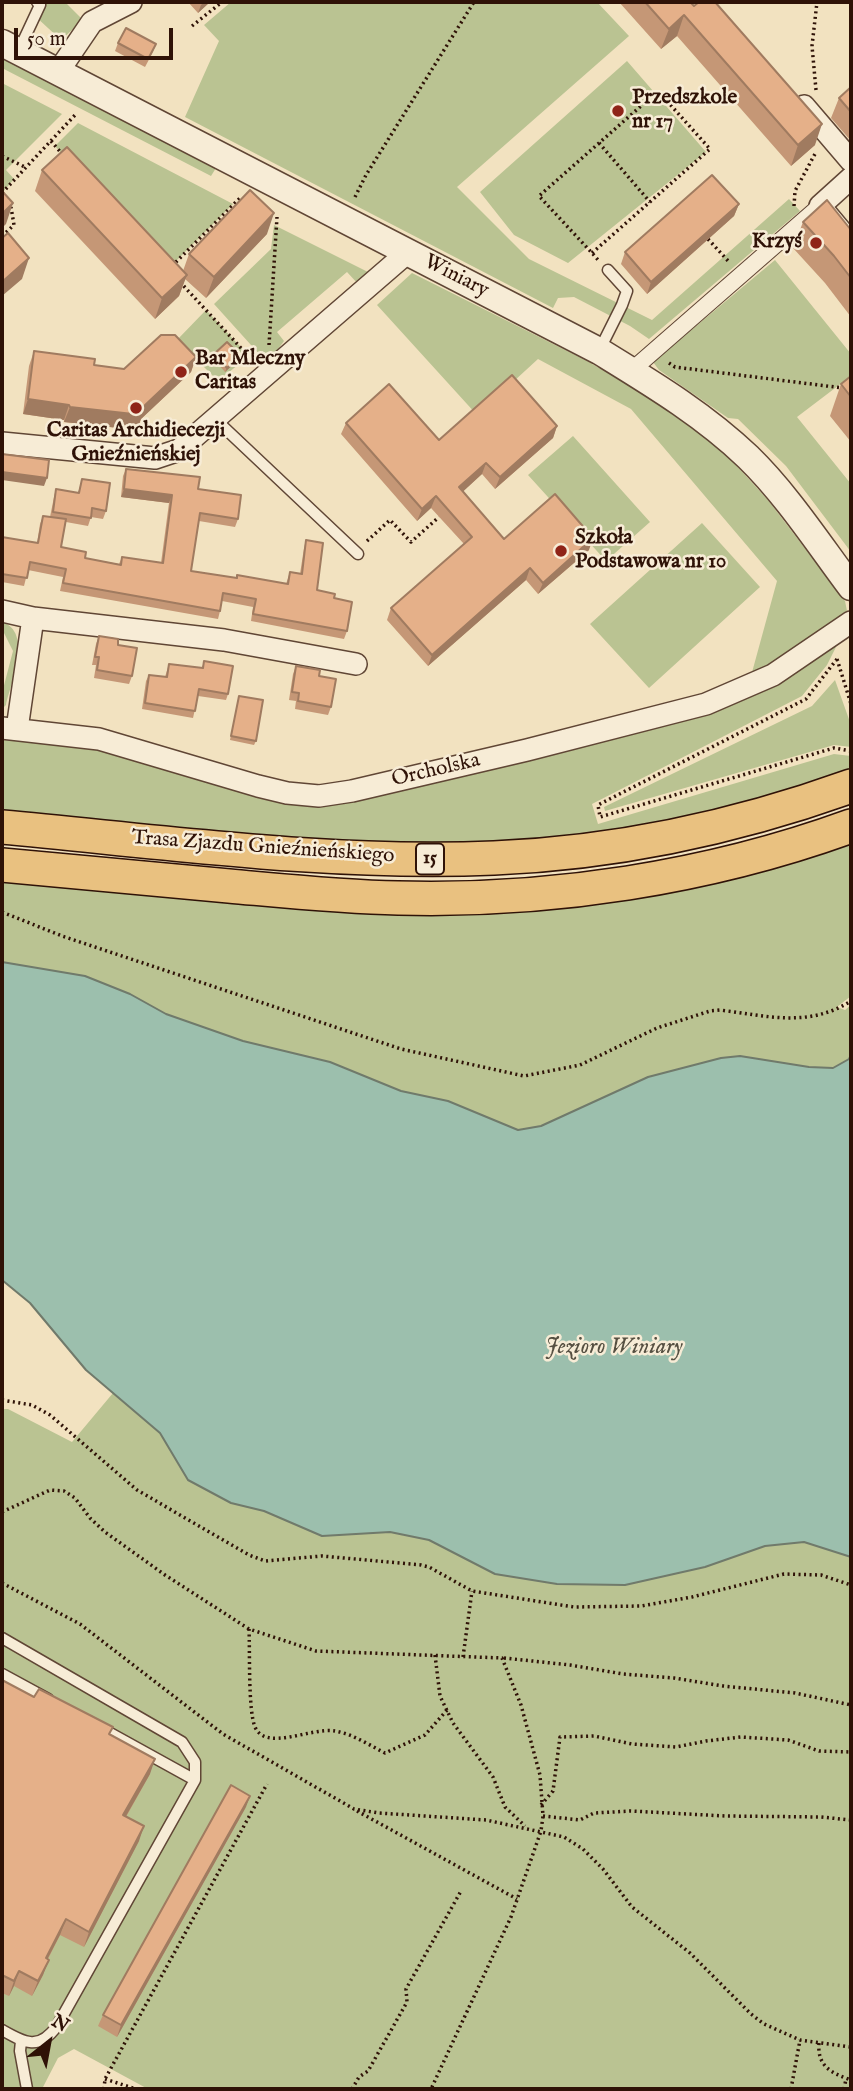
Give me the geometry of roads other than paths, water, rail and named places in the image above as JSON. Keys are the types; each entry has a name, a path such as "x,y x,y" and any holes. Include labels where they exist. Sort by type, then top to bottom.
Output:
{"main road":[{"name":"Trasa Zjazdu Gnieźnieńskiego","path":"2,827 374,859 496,858 601,848 699,830 788,807 851,786"},
{"name":"Trasa Zjazdu Gnieźnieńskiego","path":"2,865 349,896 458,898 562,891 673,874 779,849 851,826"}],"street":[{"path":"58,72 92,22 131,2"},
{"name":"Winiary","path":"10,47 599,351 631,371 713,426 749,458 785,499 851,587"},
{"path":"790,90 851,161"},
{"path":"631,371 851,178"},
{"path":"820,206 851,243"},
{"path":"2,443 155,458 179,450 408,252"},
{"path":"2,611 33,618 224,639 356,664"},
{"path":"9,728 33,618"},
{"name":"Orcholska","path":"9,728 99,739 258,786 318,796 515,753 706,704 773,675 851,622"}],"lane":[{"path":"10,47 40,5 37,2"},
{"path":"599,351 627,291 608,270"},
{"path":"215,419 359,551"},
{"path":"2,1638 182,1742 195,1762 195,1780 57,2026 49,2037 40,2043 21,2041 2,2030"},
{"path":"2,1674 62,1707"},
{"path":"86,1720 195,1780"},
{"path":"21,2041 20,2052 27,2089"}],"water":[{"name":"Jezioro Winiary","path":"2,962 85,976 130,994 166,1014 243,1041 330,1062 401,1091 448,1101 518,1130 541,1126 648,1077 721,1058 740,1056 833,1068 851,1055 851,1557 804,1542 765,1546 705,1567 625,1585 557,1584 495,1574 429,1540 390,1532 322,1536 264,1511 231,1503 188,1480 160,1433 86,1370 30,1303 2,1280"}],"place":[{"name":"Przedszkole nr 17","path":"618,111"},
{"name":"Krzyś","path":"816,243"},
{"name":"Bar Mleczny Caritas","path":"181,372"},
{"name":"Caritas Archidiecezji Gnieźnieńskiej","path":"136,408"},
{"name":"Szkoła Podstawowa nr 10","path":"561,551"}]}
